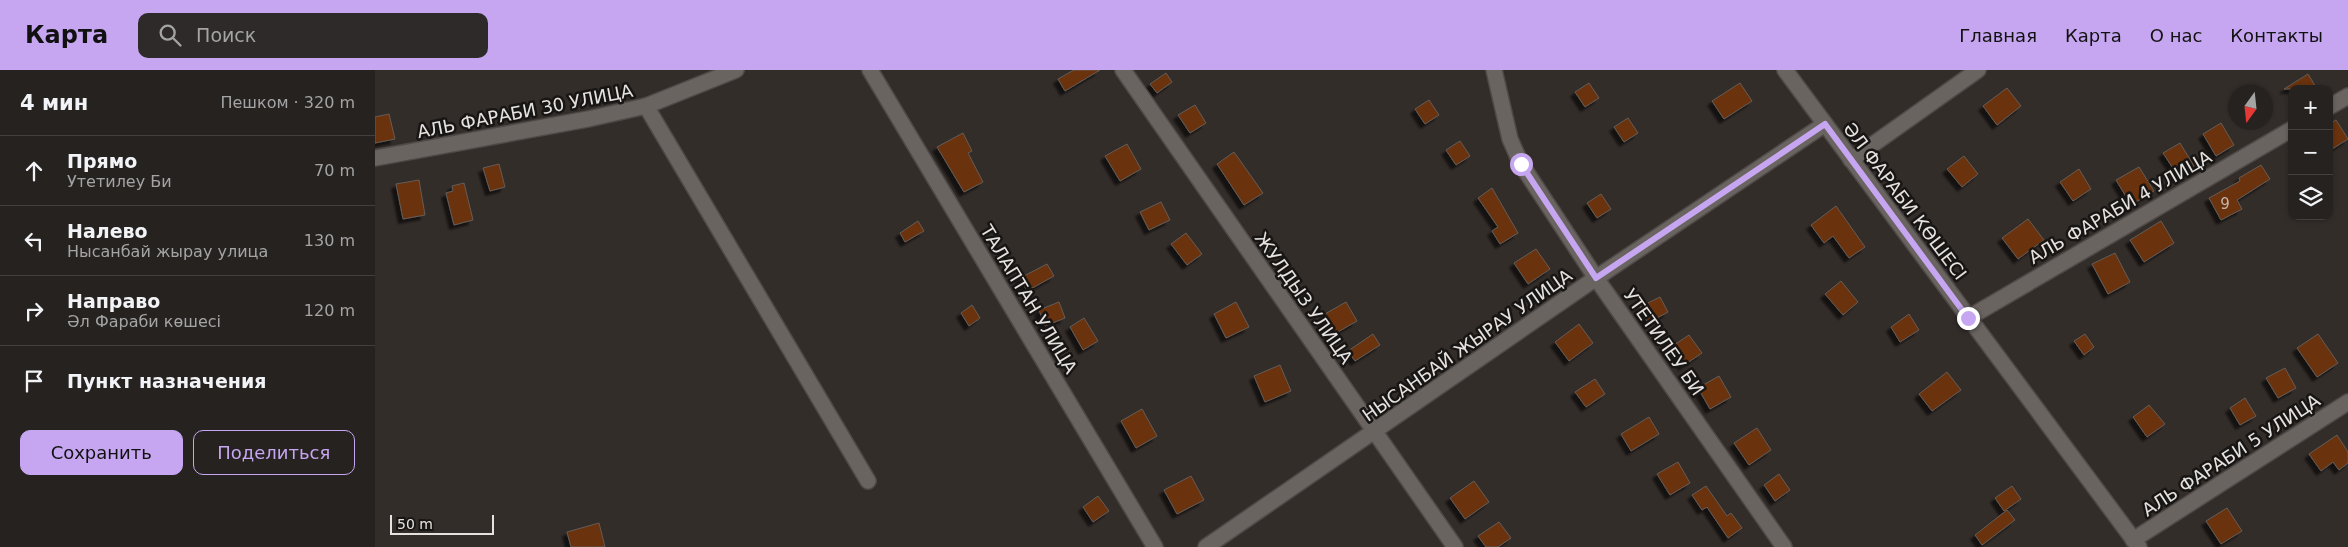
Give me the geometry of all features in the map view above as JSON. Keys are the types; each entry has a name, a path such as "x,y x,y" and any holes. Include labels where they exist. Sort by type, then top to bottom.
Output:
{"street":[{"name":"АЛЬ ФАРАБИ 30 УЛИЦА","path":"375,158 588,119 646,106 736,70"},
{"name":"ТАЛАПТАН УЛИЦА","path":"870,70 1155,547"},
{"name":"ЖУЛДЫЗ УЛИЦА","path":"1123,70 1455,547"},
{"name":"УТЕТИЛЕУ БИ","path":"1494,70 1510,139 1521,164 1596,278 1784,547"},
{"name":"ӘЛ ФАРАБИ КӨШЕСІ","path":"1785,70 2136,543"},
{"path":"1851,160 1978,70"},
{"path":"2333,105 2348,96"},
{"path":"646,106 868,481"},
{"name":"НЫСАНБАЙ ЖЫРАУ УЛИЦА","path":"1206,547 1596,278 1825,124"},
{"name":"АЛЬ ФАРАБИ 4 УЛИЦА","path":"1968,318 2290,130"},
{"name":"АЛЬ ФАРАБИ 5 УЛИЦА","path":"2136,543 2348,402"}],"building":[{"path":"1074,70 1100,70 1065,91 1058,79"},
{"path":"1166,73 1172,82 1157,93 1150,84"},
{"path":"2308,74 2315,85 2290,85"},
{"path":"1589,83 1599,98 1585,107 1575,92"},
{"path":"1740,83 1752,101 1724,119 1712,101"},
{"path":"2007,88 2021,106 1997,125 1983,106"},
{"path":"1429,100 1439,115 1425,124 1415,109"},
{"path":"1195,105 1206,123 1190,133 1178,115"},
{"path":"389,114 395,139 375,143 375,117"},
{"path":"1628,118 1638,133 1624,142 1614,127"},
{"path":"2336,120 2348,139 2333,148 2333,130 2333,122"},
{"path":"2221,123 2234,145 2216,156 2203,134"},
{"path":"963,133 972,151 968,153 983,182 964,192 937,147"},
{"path":"1460,141 1470,156 1456,165 1446,150"},
{"path":"2180,143 2194,166 2178,176 2163,153"},
{"path":"1127,144 1141,169 1120,181 1105,156"},
{"path":"1234,152 1263,193 1244,205 1217,164"},
{"path":"1964,156 1978,174 1962,187 1947,169"},
{"path":"499,164 505,187 490,191 483,168"},
{"path":"2261,165 2270,179 2237,200 2242,209 2221,220 2209,198 2240,181 2239,178"},
{"path":"2139,167 2154,191 2131,205 2116,180"},
{"path":"2079,169 2091,189 2073,201 2060,182"},
{"path":"419,180 425,215 403,219 396,184"},
{"path":"464,183 473,220 454,225 446,193 453,191 452,186"},
{"path":"1492,188 1518,233 1500,244 1492,231 1498,227 1478,198"},
{"path":"1601,194 1611,209 1597,218 1587,203"},
{"path":"1161,202 1170,220 1149,230 1140,212"},
{"path":"1836,206 1865,247 1849,258 1833,236 1824,243 1811,225"},
{"path":"2028,219 2044,240 2018,259 2002,238"},
{"path":"918,221 924,231 905,242 900,233"},
{"path":"2161,221 2174,243 2144,262 2130,240"},
{"path":"1186,233 1202,254 1187,265 1171,244"},
{"path":"1536,249 1550,269 1528,284 1514,263"},
{"path":"2115,253 2130,282 2108,294 2092,264"},
{"path":"1047,264 1054,276 1027,291 1020,278"},
{"path":"1841,281 1858,302 1843,315 1825,294"},
{"path":"1660,297 1668,312 1648,323 1640,307"},
{"path":"1059,302 1065,318 1045,326 1039,310"},
{"path":"1236,302 1249,327 1226,338 1214,314"},
{"path":"1346,302 1357,321 1336,333 1325,314"},
{"path":"972,305 980,318 969,326 961,313"},
{"path":"1909,314 1919,330 1900,342 1891,327"},
{"path":"1084,318 1098,341 1083,350 1070,327"},
{"path":"1579,324 1593,343 1569,361 1555,342"},
{"path":"1373,334 1380,345 1355,361 1348,351"},
{"path":"2085,334 2094,347 2084,355 2074,341"},
{"path":"2318,334 2338,363 2317,377 2297,348"},
{"path":"1689,335 1702,353 1683,366 1671,347"},
{"path":"1280,365 1291,391 1265,402 1254,376"},
{"path":"2285,368 2296,388 2278,398 2266,378"},
{"path":"1947,372 1961,390 1932,411 1919,394"},
{"path":"1719,376 1731,397 1710,409 1698,388"},
{"path":"1595,379 1605,394 1586,407 1575,392"},
{"path":"2245,398 2256,416 2240,425 2230,408"},
{"path":"2149,405 2165,424 2147,437 2133,417"},
{"path":"1142,409 1157,436 1136,448 1121,421"},
{"path":"1649,417 1659,434 1631,451 1621,434"},
{"path":"1757,428 1771,450 1749,465 1734,443"},
{"path":"2337,435 2348,452 2348,463 2339,470 2333,462 2321,471 2309,454"},
{"path":"1678,462 1690,483 1670,495 1657,474"},
{"path":"1779,474 1790,490 1775,501 1764,485"},
{"path":"1191,476 1204,500 1177,514 1164,490"},
{"path":"1474,481 1489,502 1465,519 1450,498"},
{"path":"1706,486 1727,516 1731,513 1742,528 1728,538 1707,507 1702,510 1692,495"},
{"path":"2012,486 2021,499 2004,511 1995,498"},
{"path":"1098,496 1109,511 1093,522 1083,507"},
{"path":"2227,508 2242,531 2221,544 2206,521"},
{"path":"2007,510 2015,520 1982,545 1975,535"},
{"path":"1499,522 1511,538 1498,547 1486,547 1478,536"},
{"path":"599,523 605,547 571,547 567,532"}],"route":[{"path":"1521,164 1596,278 1825,124 1968,318"}]}
